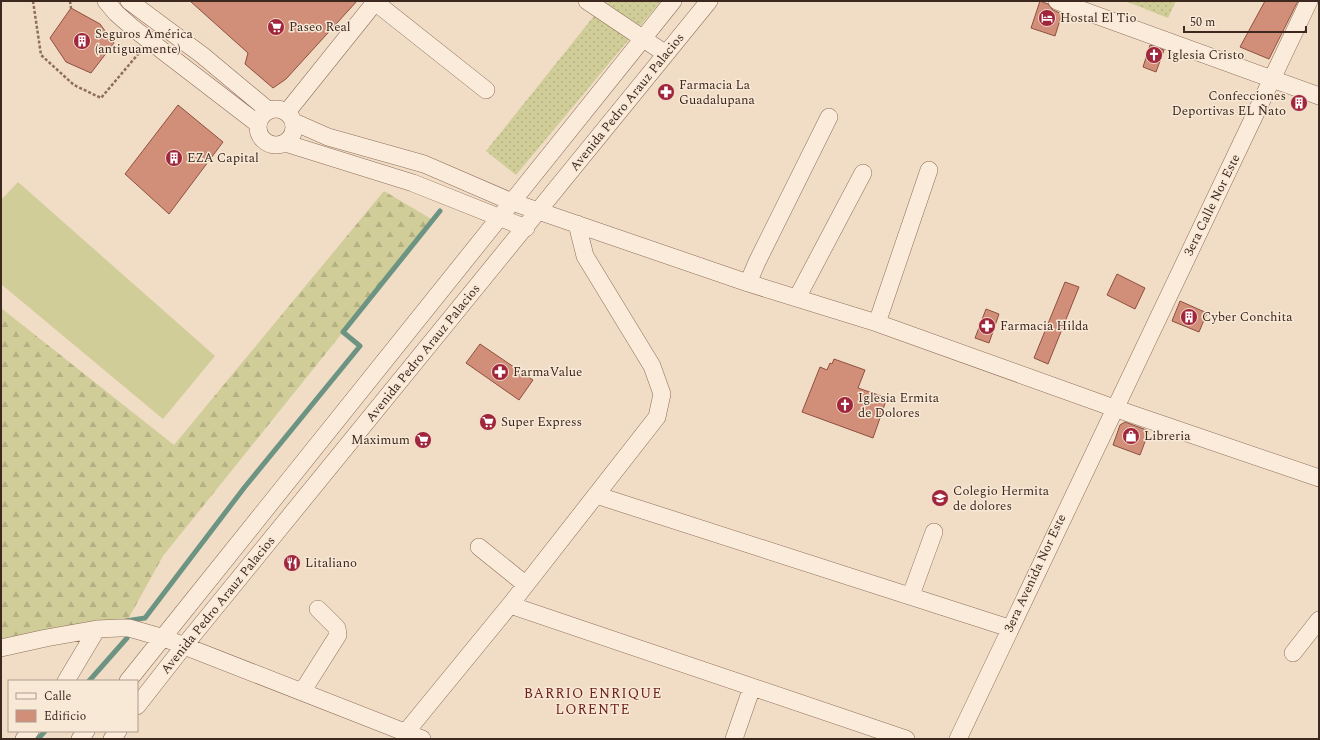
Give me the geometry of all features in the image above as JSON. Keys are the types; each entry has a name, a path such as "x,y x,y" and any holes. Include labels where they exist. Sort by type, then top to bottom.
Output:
{"street":[{"path":"106,1 116,13 133,28 151,40 258,124"},
{"path":"129,1 202,55 268,110"},
{"path":"587,1 666,54"},
{"name":"Avenida Pedro Arauz Palacios","path":"129,680 673,1"},
{"name":"Avenida Pedro Arauz Palacios","path":"138,705 184,646 540,211 709,1"},
{"path":"1057,1 1319,96"},
{"name":"3era Calle Nor Este","path":"1114,408 1309,1"},
{"path":"290,117 375,2 486,90"},
{"path":"151,40 163,25"},
{"path":"190,71 202,55"},
{"path":"217,92 229,78"},
{"path":"526,228 412,183 285,143 272,145 265,142 261,137 258,124 261,116 268,110 281,109 290,117 328,137 424,164 512,202 748,283 877,324 1114,408 1319,478"},
{"path":"285,143 291,138 294,130 290,117"},
{"path":"748,283 829,117"},
{"path":"877,324 929,170"},
{"path":"797,298 863,173"},
{"path":"406,732 510,605 657,418 662,394 652,366 585,256 577,224"},
{"path":"399,343 419,357"},
{"name":"3era Avenida Nor Este","path":"958,739 1114,408"},
{"path":"284,487 301,504"},
{"path":"596,495 911,595 1009,628"},
{"path":"911,595 934,532"},
{"path":"479,547 525,584"},
{"path":"510,605 906,739"},
{"path":"302,692 338,635 337,628 318,609"},
{"path":"1293,653 1319,620"},
{"path":"1,648 97,629 129,628 164,638 422,739"},
{"path":"67,680 97,629"},
{"path":"734,739 752,687"}],"path":[{"path":"33,1 41,55 74,85 101,98 151,40"},
{"path":"70,1 71,8"}],"green space":[{"path":"606,1 661,1 516,175 486,151"},
{"path":"1125,1 1176,1 1168,18"},
{"path":"18,182 215,356 163,419 1,284 1,200"},
{"path":"384,191 433,220 163,556 127,621 1,643 1,308 174,445"}],"building":[{"name":"Paseo Real","path":"190,1 357,1 286,79 273,88 245,64 248,53"},
{"name":"Hostal El Tio","path":"1040,1 1048,4 1053,10 1062,14 1055,36 1031,28"},
{"path":"1265,1 1298,1 1269,59 1240,47"},
{"name":"Seguros América (antiguamente)","path":"71,8 100,24 114,43 91,73 66,62 50,38"},
{"name":"Iglesia Cristo","path":"1150,45 1164,50 1156,72 1143,67"},
{"name":"EZA Capital","path":"178,105 223,142 169,214 125,174"},
{"path":"1117,274 1145,288 1135,309 1107,295"},
{"path":"1065,282 1079,287 1048,364 1034,358"},
{"name":"Cyber Conchita","path":"1180,301 1207,313 1199,332 1172,321"},
{"name":"Farmacia Hilda","path":"986,309 999,314 989,343 975,338"},
{"name":"FarmaValue","path":"480,344 533,380 519,400 466,363"},
{"name":"Iglesia Ermita de Dolores","path":"834,359 865,370 858,388 887,398 873,438 802,412 820,367 827,370 830,363 832,364"},
{"name":"Libreria","path":"1125,422 1149,431 1140,455 1113,445 1120,425"}],"waterway":[{"path":"126,621 145,618 244,488 360,346 343,332 440,211"},
{"path":"90,680 127,638"},
{"path":"38,739 44,732"}],"place":[{"name":"Hostal El Tio","path":"1047,18"},
{"name":"Paseo Real","path":"276,27"},
{"name":"Seguros América (antiguamente)","path":"82,41"},
{"name":"Iglesia Cristo","path":"1154,55"},
{"name":"Farmacia La Guadalupana","path":"666,92"},
{"name":"Confecciones Deportivas EL Ñato","path":"1299,103"},
{"name":"EZA Capital","path":"174,158"},
{"name":"Cyber Conchita","path":"1189,317"},
{"name":"Farmacia Hilda","path":"987,326"},
{"name":"FarmaValue","path":"500,372"},
{"name":"Iglesia Ermita de Dolores","path":"845,405"},
{"name":"Super Express","path":"488,422"},
{"name":"Libreria","path":"1131,436"},
{"name":"Maximum","path":"423,440"},
{"name":"Colegio Hermita de dolores","path":"940,498"},
{"name":"Litaliano","path":"292,563"}],"district":[{"name":"BARRIO ENRIQUE LORENTE","path":"593,702"}]}
